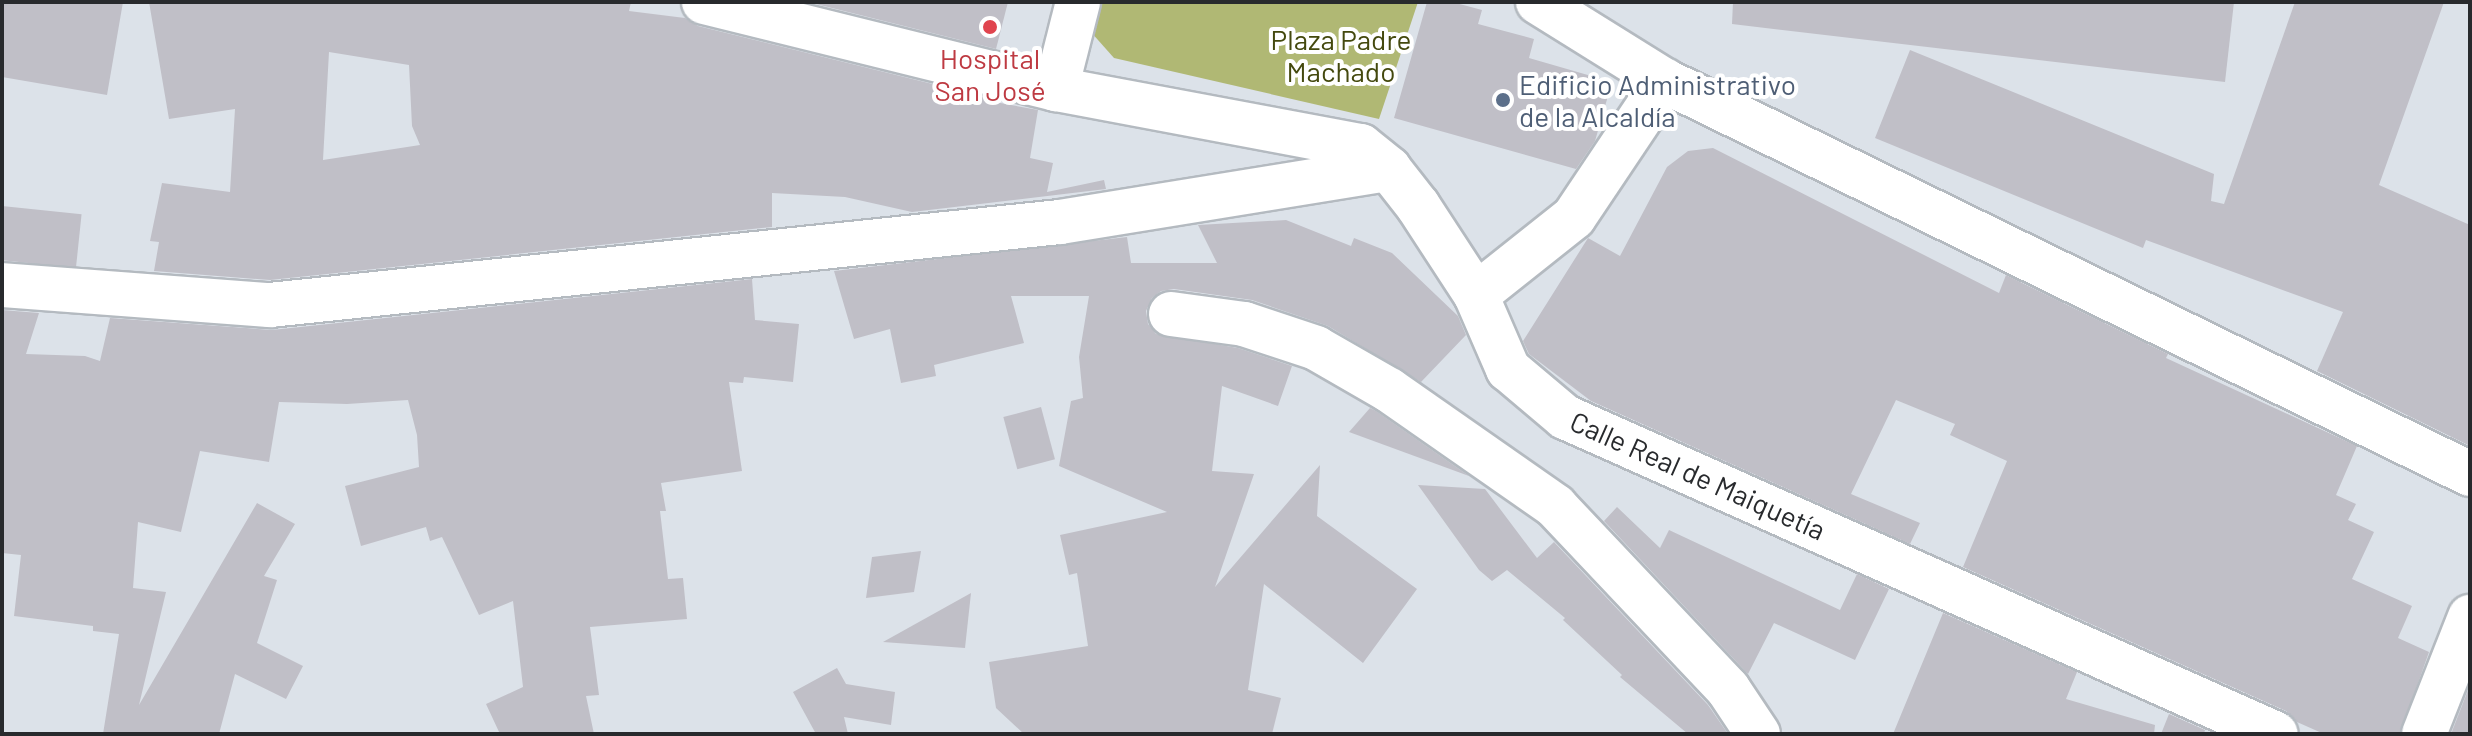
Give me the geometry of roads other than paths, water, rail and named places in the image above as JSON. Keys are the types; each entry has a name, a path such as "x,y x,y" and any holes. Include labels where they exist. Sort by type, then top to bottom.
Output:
{"street":[{"name":"Calle Real de Maiquetía","path":"704,2 1056,89 1361,146 1389,169 1476,295 1508,369 1565,417 2276,734"},
{"path":"1056,89 1078,2"},
{"path":"1538,2 1665,81 2470,474"},
{"path":"1476,295 1574,217 1665,81"},
{"path":"2,285 270,305 1060,222 1389,169"},
{"path":"1171,314 1244,324 1316,348 1389,390 1555,506 1728,689 1758,734"},
{"path":"2424,734 2470,617"}],"place":[{"name":"Hospital San José","path":"990,27"},
{"name":"Edificio Administrativo de la Alcaldía","path":"1503,100"}],"park label":[{"name":"Plaza Padre Machado","path":"1341,55"}]}
